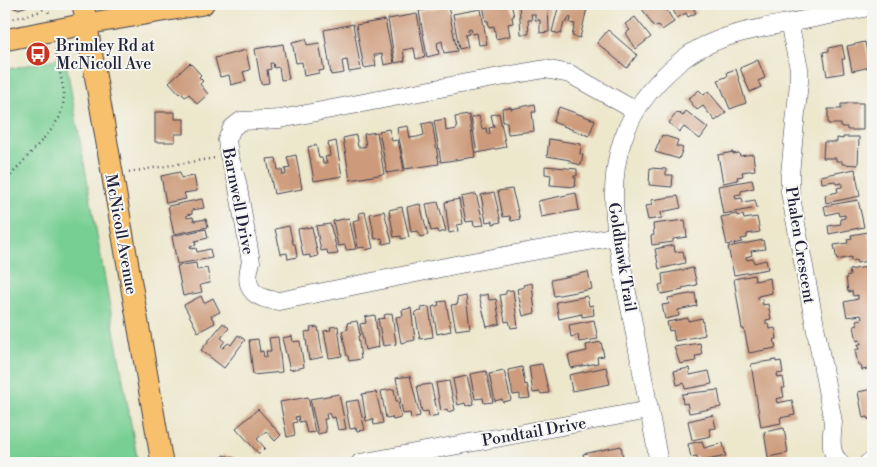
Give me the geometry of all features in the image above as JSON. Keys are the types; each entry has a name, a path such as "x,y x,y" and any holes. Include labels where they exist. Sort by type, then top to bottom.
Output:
{"main road":[{"path":"4,40 84,14 203,4"},
{"name":"McNicoll Avenue","path":"84,14 162,463"}],"street":[{"name":"Goldhawk Trail","path":"659,463 614,216 614,171 620,149 636,111 650,90 670,70 686,56 709,43 737,33 873,6"},
{"name":"Phalen Crescent","path":"789,23 799,68 790,192 833,422 832,453 835,459 841,463"},
{"name":"Barnwell Drive","path":"617,236 460,264 278,301 268,300 256,296 250,287 247,274 251,262 237,182 229,155 227,140 232,128 241,121 280,119 535,70 553,70 570,74 636,111"},
{"name":"Pondtail Drive","path":"360,463 649,410"},
{"path":"868,463 873,462"}],"path":[{"path":"4,21 36,13 49,4"},
{"path":"4,183 60,118 64,106 64,92 56,51"},
{"path":"111,175 229,155"}],"green space":[{"path":"65,57 138,463 4,463 4,70"}],"building":[{"path":"8,4 29,4 18,9"},
{"path":"511,4 514,16 512,17 513,23 508,24 510,36 496,39 494,26 489,27 488,21 486,21 483,5"},
{"path":"519,4 548,4 549,32 540,33 540,20 535,20 535,14 531,14 532,20 528,20 529,34 521,34"},
{"path":"559,4 588,4 580,38 572,36 575,24 570,23 571,18 569,17 567,22 564,22 561,34 552,32"},
{"path":"639,4 663,4 674,22 662,30 658,25 654,27"},
{"path":"670,4 691,4 696,13 688,17 686,13 677,18"},
{"path":"710,4 699,8 697,5"},
{"path":"448,6 457,51 444,53 442,41 437,43 439,54 427,57 419,11"},
{"path":"481,9 487,44 479,45 477,33 472,34 471,28 468,29 469,34 465,35 468,47 459,49 453,14"},
{"path":"417,14 425,57 416,59 414,48 403,50 405,61 395,63 388,19"},
{"path":"635,17 651,37 636,49 626,33 630,30 625,24"},
{"path":"385,20 394,63 384,65 382,54 374,55 376,66 364,68 356,25"},
{"path":"353,24 361,70 349,72 347,60 342,61 344,73 331,75 324,30"},
{"path":"608,30 637,55 627,68 597,43"},
{"path":"306,39 307,45 319,43 324,70 304,76 302,62 296,63 292,42"},
{"path":"865,42 870,67 852,71 847,46"},
{"path":"283,44 289,79 281,80 279,67 274,68 273,63 270,63 271,69 267,70 269,83 261,84 255,49"},
{"path":"842,45 845,59 842,59 844,73 827,76 823,52 829,51 829,48"},
{"path":"246,50 250,70 243,72 246,81 231,85 229,75 220,77 215,58"},
{"path":"758,60 765,78 758,81 761,87 750,92 740,68"},
{"path":"190,63 201,75 199,77 203,81 200,84 208,94 197,104 189,94 185,97 180,94 169,82"},
{"path":"736,69 746,103 730,109 718,80 728,76 727,72"},
{"path":"699,90 704,95 708,91 726,113 715,121 703,106 697,110 688,99"},
{"path":"863,103 863,130 847,130 847,127 841,127 841,124 828,124 828,109 841,109 841,104"},
{"path":"535,104 536,112 532,112 534,131 508,134 507,122 503,122 502,108 511,107 511,109"},
{"path":"559,107 595,120 589,136 553,122"},
{"path":"686,111 708,128 700,139 684,127 680,132 669,123 677,112 683,116"},
{"path":"155,112 175,112 175,119 184,119 184,134 175,134 175,142 155,142"},
{"path":"499,113 506,147 477,153 471,118 479,116 482,129 486,128 487,134 490,134 489,128 494,127 491,115"},
{"path":"469,115 475,157 441,162 434,121 445,119 446,131 457,129 455,117"},
{"path":"432,122 439,164 405,169 397,128 408,126 410,138 417,137 424,135 422,124"},
{"path":"389,129 392,141 398,140 404,170 387,173 379,131"},
{"path":"377,132 384,174 350,180 343,138 356,135 358,147 362,147 366,146 364,134"},
{"path":"662,135 678,140 676,146 683,148 679,159 655,152"},
{"path":"843,137 859,137 858,165 842,164 842,161 836,161 836,158 823,158 824,142 837,142 837,138 843,139"},
{"path":"549,139 581,144 580,154 583,155 581,165 569,162 570,160 547,156"},
{"path":"336,141 342,176 314,181 308,147 316,145 319,158 322,158 323,163 327,163 325,157 330,156 328,143"},
{"path":"733,152 733,154 739,153 740,156 753,154 755,170 742,172 743,176 737,177 738,180 723,183 718,155"},
{"path":"296,155 302,189 274,194 267,159 276,158 278,170 282,170 283,175 286,175 285,169 290,168 287,157"},
{"path":"545,166 577,169 577,176 574,176 576,178 575,187 550,185 551,175 545,174"},
{"path":"650,168 666,169 666,175 673,175 672,187 649,185"},
{"path":"855,169 860,196 826,203 825,195 838,192 837,188 842,187 842,183 836,184 835,181 822,183 821,176"},
{"path":"180,172 181,178 194,176 197,191 184,193 186,199 166,203 161,176"},
{"path":"752,180 754,188 741,191 741,194 735,195 736,199 742,198 743,202 755,200 757,208 723,214 718,186"},
{"path":"512,189 520,219 511,221 510,216 503,217 498,191"},
{"path":"494,192 501,222 493,224 493,221 486,222 481,195"},
{"path":"576,193 579,210 541,217 538,201"},
{"path":"476,194 484,225 474,226 473,221 466,222 461,197"},
{"path":"678,196 681,208 661,212 662,218 648,220 645,206 652,205 651,200"},
{"path":"202,199 204,208 192,210 192,214 187,215 187,218 193,217 194,221 206,219 208,227 174,234 168,206"},
{"path":"459,199 463,224 457,225 458,231 449,233 445,202"},
{"path":"858,200 864,227 829,234 828,226 841,224 840,219 845,218 845,215 839,216 838,212 826,215 824,206"},
{"path":"438,202 446,231 438,233 437,230 431,231 426,204"},
{"path":"420,204 428,235 420,237 418,231 411,232 407,207"},
{"path":"402,207 409,237 401,239 401,236 394,237 389,210"},
{"path":"384,211 392,242 383,244 382,238 375,239 370,214"},
{"path":"365,212 373,248 366,250 365,247 358,248 353,221 360,219 359,213"},
{"path":"737,214 737,216 743,215 744,219 757,217 760,232 747,234 747,238 741,239 742,242 727,245 721,217"},
{"path":"349,218 356,249 346,250 345,245 338,246 333,221"},
{"path":"685,220 687,237 673,239 673,242 652,245 651,236 654,235 653,224"},
{"path":"330,224 338,254 328,255 327,250 321,251 316,226"},
{"path":"289,226 297,257 288,259 287,253 281,254 275,229"},
{"path":"312,227 318,256 310,258 310,255 303,256 298,229"},
{"path":"206,229 208,238 195,241 196,245 190,246 191,249 196,248 197,252 210,249 212,258 177,264 172,236"},
{"path":"868,232 873,260 857,263 856,260 851,261 851,257 837,260 834,245 848,243 847,239 852,238 851,235"},
{"path":"763,240 765,249 751,251 752,255 746,257 747,260 753,259 754,263 766,260 768,269 734,275 728,247"},
{"path":"674,245 675,252 683,251 685,263 659,269 655,249"},
{"path":"196,263 197,270 207,268 210,283 200,285 202,292 183,296 177,266"},
{"path":"873,266 873,368 862,370 861,365 858,365 855,350 859,349 858,344 861,344 860,340 857,341 854,326 858,325 856,320 862,319 861,315 847,317 844,302 858,299 858,295 853,296 852,291 848,292 846,277 850,276 849,270"},
{"path":"693,268 697,285 661,294 659,285 663,284 662,274"},
{"path":"588,272 592,289 554,296 551,280"},
{"path":"754,275 755,281 770,278 772,293 758,296 758,300 762,299 763,305 768,304 771,319 766,320 766,324 769,323 770,329 775,328 777,339 774,339 776,348 749,353 744,329 742,329 734,279"},
{"path":"532,283 535,313 523,316 517,289"},
{"path":"513,290 518,327 511,328 509,321 505,322 500,295 506,294 506,291"},
{"path":"695,293 697,306 678,310 679,316 665,319 662,305 669,304 668,298"},
{"path":"488,294 489,300 496,299 500,324 487,327 479,296"},
{"path":"201,296 204,303 213,298 220,312 211,316 215,323 198,332 184,305"},
{"path":"466,296 470,328 456,330 451,305 458,304 457,298"},
{"path":"587,296 589,306 593,305 594,315 582,317 582,314 559,319 556,302"},
{"path":"446,301 451,331 437,334 432,307 439,305 438,302"},
{"path":"429,307 433,337 420,339 415,312 422,311 421,308"},
{"path":"411,308 415,340 401,343 396,317 403,316 402,310"},
{"path":"392,313 396,344 383,346 378,319 385,318 384,315"},
{"path":"375,315 379,347 365,350 360,324 366,323 365,317"},
{"path":"688,318 688,321 702,318 705,335 675,341 673,330 669,331 667,322"},
{"path":"594,320 598,339 579,342 578,335 571,337 569,325"},
{"path":"357,321 360,335 358,336 361,359 349,361 342,331 348,329 347,323"},
{"path":"223,323 229,328 221,338 225,341 221,346 223,348 228,343 231,345 238,335 245,340 224,368 201,350"},
{"path":"338,326 342,356 329,358 324,331 331,330 330,327"},
{"path":"318,327 323,357 309,360 305,332 311,331 310,328"},
{"path":"292,336 293,342 300,341 304,367 290,370 282,338"},
{"path":"278,337 282,372 253,375 249,340 258,339 260,352 263,351 264,357 267,357 266,351 271,351 269,338"},
{"path":"601,342 604,356 597,357 598,363 571,368 568,355 587,351 586,345"},
{"path":"700,343 702,355 695,356 696,361 680,364 674,347"},
{"path":"776,360 776,362 781,361 783,373 777,374 778,378 783,377 785,388 782,388 784,397 776,399 777,403 792,400 795,415 780,418 781,423 761,427 751,364"},
{"path":"542,364 549,393 533,393 529,366"},
{"path":"522,367 525,385 527,384 530,398 520,399 520,394 513,395 508,370"},
{"path":"606,367 610,384 572,391 569,375"},
{"path":"689,368 690,375 709,371 712,384 685,389 684,383 677,385 674,371"},
{"path":"486,371 493,402 484,403 483,398 475,399 470,374"},
{"path":"504,371 511,400 503,402 502,399 495,401 489,374"},
{"path":"410,376 420,416 411,418 410,413 403,414 396,378"},
{"path":"467,376 474,404 466,406 465,403 458,405 453,379"},
{"path":"449,381 455,410 448,412 447,409 441,411 436,383"},
{"path":"431,384 438,415 429,417 428,411 422,412 417,386"},
{"path":"394,389 401,418 393,420 392,417 386,418 381,391"},
{"path":"872,389 873,419 869,420 868,417 863,418 858,392"},
{"path":"718,390 721,407 689,413 687,403 683,404 682,394"},
{"path":"376,392 383,423 374,425 373,419 366,421 362,394"},
{"path":"339,394 346,429 338,430 335,417 331,418 329,413 326,413 327,419 324,419 326,432 318,434 310,399"},
{"path":"308,397 315,432 307,433 304,421 299,422 298,416 295,417 297,422 293,423 295,435 287,437 280,402"},
{"path":"358,400 365,430 357,431 356,428 350,429 345,402"},
{"path":"258,409 281,435 275,441 266,431 257,439 265,448 259,454 236,428"},
{"path":"713,415 716,428 709,429 711,436 692,440 688,421"},
{"path":"784,428 788,453 768,457 764,432"},
{"path":"702,441 704,448 723,443 726,456 698,462 697,456 691,457 688,444"},
{"path":"621,446 624,462 585,463 583,454"},
{"path":"223,455 238,459 238,461 244,463 221,463"}],"place":[{"name":"Brimley Rd at McNicoll Ave","path":"38,54"}]}
